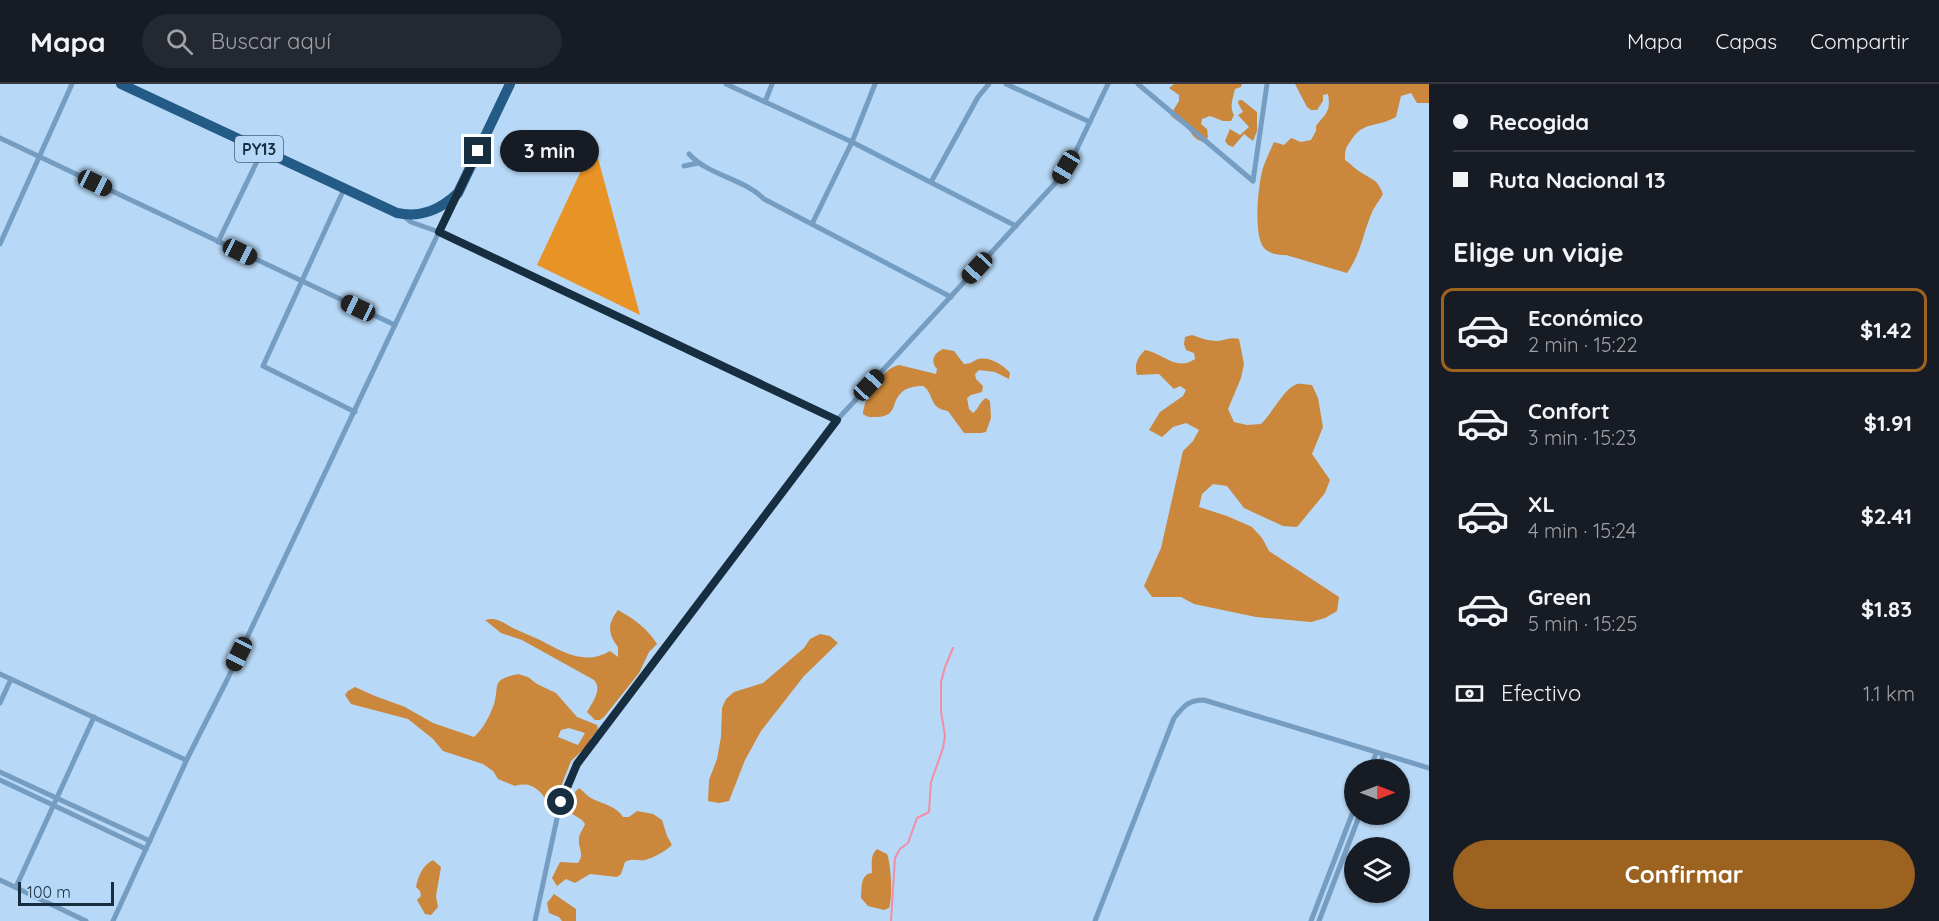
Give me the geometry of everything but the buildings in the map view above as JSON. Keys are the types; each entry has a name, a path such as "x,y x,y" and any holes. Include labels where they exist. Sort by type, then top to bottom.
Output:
{"highway":[{"name":"PY13","path":"121,84 344,189 403,214"},
{"path":"403,214 411,216 435,209 447,203 458,193 505,86"}],"street":[{"path":"0,244 72,84"},
{"path":"726,84 852,142 1016,226"},
{"path":"765,102 772,84"},
{"path":"812,224 852,142 875,84"},
{"path":"931,182 978,97 989,84"},
{"path":"1006,84 1090,122"},
{"path":"535,921 562,795 577,764 837,420 1059,179 1074,155 1108,84"},
{"path":"1138,84 1253,181 1267,84"},
{"path":"0,138 395,326"},
{"path":"218,242 262,151"},
{"path":"689,154 698,163 746,185 764,199 951,297"},
{"path":"684,166 698,163"},
{"path":"344,189 303,283 263,366 354,412"},
{"path":"112,921 186,760 458,193"},
{"path":"403,214 411,222 439,232 837,420"},
{"path":"0,674 186,760"},
{"path":"0,703 11,680"},
{"path":"1095,921 1174,718 1184,706 1193,700 1204,700 1429,768"},
{"path":"16,887 94,717"},
{"path":"1374,759 1376,753"},
{"path":"1382,759 1383,755"},
{"path":"0,772 150,841"},
{"path":"0,780 146,849"},
{"path":"1311,921 1348,825"},
{"path":"1319,921 1356,825"},
{"path":"0,880 86,921"}],"shaded area":[{"path":"1174,84 1242,84 1241,87 1235,89 1232,106 1234,115 1231,121 1223,121 1210,116 1202,119 1201,124 1207,129 1208,137 1205,142 1195,138 1185,125 1171,116 1179,101 1179,95 1169,88"},
{"path":"1295,84 1429,84 1429,103 1417,103 1411,93 1401,96 1396,117 1360,130 1346,148 1345,160 1375,181 1383,194 1373,210 1356,257 1347,273 1286,255 1271,253 1264,248 1258,232 1263,168 1274,142 1284,145 1291,138 1301,142 1311,140 1316,126 1328,109 1328,94 1323,95 1323,101 1317,110 1311,110 1307,107"},
{"path":"1239,100 1257,112 1257,131 1253,141 1244,134 1233,147 1225,141 1230,129 1240,135 1249,127 1238,115 1243,112 1238,103"},
{"path":"594,143 640,315 537,265"},
{"path":"1192,335 1214,341 1239,339 1244,364 1241,378 1228,409 1234,422 1247,425 1261,424 1292,386 1312,385 1318,398 1323,427 1312,454 1330,480 1325,493 1297,527 1283,526 1244,508 1227,486 1213,484 1202,494 1199,507 1252,527 1262,538 1269,551 1339,597 1337,611 1325,618 1311,622 1256,617 1194,604 1181,597 1152,597 1144,586 1161,548 1183,451 1193,441 1199,430 1186,423 1173,427 1162,437 1149,430 1160,412 1183,396 1186,390 1180,386 1174,389 1159,374 1137,375 1136,365 1145,350 1176,363 1182,364 1195,359 1194,353 1186,350 1184,344 1185,337"},
{"path":"943,349 954,351 964,364 982,358 1000,364 1010,373 1009,379 995,372 979,370 975,374 976,379 983,386 982,392 967,398 969,409 973,413 986,398 990,401 991,418 986,432 964,433 948,411 934,404 927,389 923,386 911,387 902,392 888,414 871,417 863,414 870,392 886,372 899,365 936,374 934,358"},
{"path":"618,610 640,624 657,644 649,652 639,673 600,720 595,720 587,712 597,692 594,680 522,640 501,633 485,620 501,621 574,656 592,657 610,651 618,657 618,647 612,638 610,629"},
{"path":"820,634 830,636 838,643 804,676 761,731 745,760 729,801 719,803 708,801 709,780 717,759 721,737 722,708 726,699 734,692 763,683 804,648 810,639"},
{"path":"518,674 556,693 577,717 597,725 598,730 589,744 571,761 554,804 549,804 539,791 531,786 515,786 498,779 493,771 483,764 443,751 433,739 408,719 351,704 345,695 355,687 405,707 433,723 474,737 490,713 500,681","holes":["569,728 585,733 578,745 558,737 561,730"]},
{"path":"579,788 591,798 614,808 623,817 629,817 637,811 653,814 662,820 672,845 649,859 625,862 621,874 617,877 590,874 575,883 566,879 557,886 552,878 560,862 578,863 581,857 579,837 585,824 566,810"},
{"path":"877,849 887,854 890,873 890,903 889,908 884,910 868,906 861,898 862,882 865,876 872,873 872,857"},
{"path":"433,860 441,867 436,896 438,907 431,915 425,914 417,900 421,896 416,887 422,871"},
{"path":"554,894 576,909 576,921 562,921 559,917 549,913 547,903"}],"waterway":[{"path":"891,921 895,858 900,849 908,843 917,818 929,812 931,782 945,736 941,711 941,682 953,648"}],"route":[{"path":"478,151 439,232 837,420 577,764 561,802"}]}
